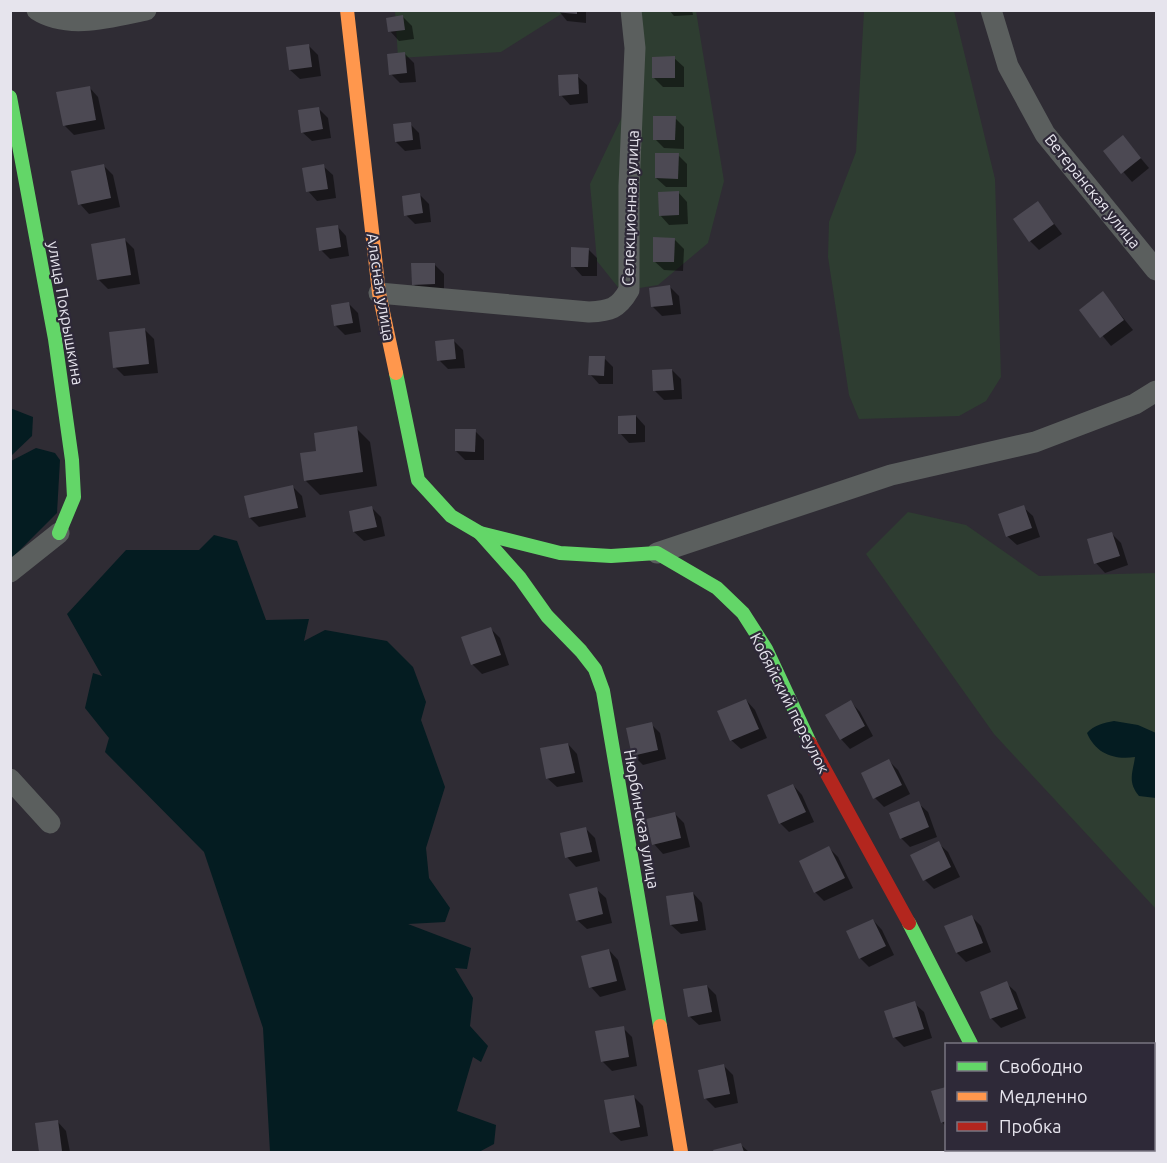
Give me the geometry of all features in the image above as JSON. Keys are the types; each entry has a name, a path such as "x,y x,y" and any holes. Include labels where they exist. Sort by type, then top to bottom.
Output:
{"street":[{"path":"37,10 68,20 96,19 146,10"},
{"name":"Аласная улица","path":"347,10 379,293 418,480 451,516 480,533"},
{"name":"Селекционная улица","path":"379,293 589,312 606,311 622,304 629,290 629,186 636,48 632,10"},
{"name":"Ветеранская улица","path":"991,10 1008,66 1045,134 1156,270"},
{"name":"улица Покрышкина","path":"10,97 55,339 72,460 74,497 58,532"},
{"path":"480,533 560,553 611,556 657,552 891,475 1035,442 1135,404 1156,391"},
{"path":"10,572 58,532"},
{"name":"Нюрбинская улица","path":"480,533 520,578 547,616 581,651 595,669 603,690 681,1152"},
{"name":"Кобяйский переулок","path":"657,552 717,588 743,613 766,650 798,721 920,941 971,1043"},
{"path":"10,779 50,823"}],"green space":[{"path":"395,11 566,11 501,52 398,58"},
{"path":"630,11 696,11 724,181 708,243 658,285 621,291 597,261 590,184 622,117"},
{"path":"864,11 954,11 995,179 1001,377 986,401 959,416 859,419 849,395 828,257 829,222 856,152"},
{"path":"908,512 966,525 1039,576 1156,573 1156,909 994,734 866,554"}],"water":[{"path":"10,408 33,417 32,436 11,456"},
{"path":"36,448 55,453 60,460 57,513 11,559 11,461"},
{"path":"214,535 237,541 266,620 309,619 304,641 325,630 387,641 413,667 426,702 421,720 445,787 426,848 429,878 450,908 445,922 408,924 471,948 467,969 455,968 473,998 470,1026 488,1046 481,1062 473,1057 457,1111 496,1125 494,1144 479,1152 270,1152 263,1028 204,852 105,752 109,738 85,708 93,673 102,676 67,614 126,550 199,550"},
{"path":"1114,721 1138,725 1156,733 1156,798 1139,796 1135,791 1132,777 1135,757 1127,758 1106,754 1095,746 1087,733 1099,725"}],"building":[{"path":"554,10 577,10 577,14 554,12"},
{"path":"403,15 405,30 388,32 386,18"},
{"path":"309,44 312,67 289,70 286,47"},
{"path":"405,52 407,73 389,75 387,54"},
{"path":"675,56 675,78 652,78 652,57"},
{"path":"578,74 579,94 559,96 558,75"},
{"path":"90,86 96,120 63,126 56,92"},
{"path":"319,107 323,129 301,133 298,110"},
{"path":"653,116 676,116 675,140 653,140"},
{"path":"411,122 413,140 395,142 393,124"},
{"path":"1123,135 1141,158 1121,174 1103,151"},
{"path":"655,153 679,153 678,179 655,178"},
{"path":"104,164 111,198 78,205 71,171"},
{"path":"324,164 328,189 306,192 302,168"},
{"path":"679,191 679,215 659,216 658,192"},
{"path":"420,193 423,213 404,216 402,196"},
{"path":"1038,201 1054,224 1029,242 1013,219"},
{"path":"338,225 341,247 319,251 316,228"},
{"path":"653,237 675,238 674,262 653,262"},
{"path":"125,238 131,275 97,280 91,244"},
{"path":"571,247 589,248 588,267 571,267"},
{"path":"411,263 435,263 435,284 412,285"},
{"path":"670,285 673,305 651,307 649,288"},
{"path":"1103,291 1124,320 1100,338 1079,310"},
{"path":"349,302 353,323 334,326 331,305"},
{"path":"145,328 149,364 113,368 109,332"},
{"path":"454,339 456,359 437,361 435,341"},
{"path":"589,356 605,356 604,376 588,375"},
{"path":"672,369 674,390 653,391 652,370"},
{"path":"636,415 636,434 618,434 618,416"},
{"path":"357,426 363,472 304,481 300,453 316,451 314,433"},
{"path":"455,429 476,429 475,452 455,451"},
{"path":"293,485 298,508 249,518 244,496"},
{"path":"1024,505 1032,528 1006,537 998,514"},
{"path":"372,506 377,527 353,532 349,511"},
{"path":"1112,532 1120,556 1094,564 1087,539"},
{"path":"491,627 501,655 471,665 461,637"},
{"path":"746,699 759,729 730,741 717,711"},
{"path":"851,700 865,726 840,740 825,715"},
{"path":"652,722 658,750 632,756 626,728"},
{"path":"568,743 575,773 546,779 540,748"},
{"path":"889,759 902,785 873,799 861,773"},
{"path":"793,784 806,812 779,824 767,795"},
{"path":"919,801 929,827 900,839 889,813"},
{"path":"675,812 681,838 652,845 646,819"},
{"path":"586,827 592,852 565,858 560,833"},
{"path":"939,841 951,867 923,881 910,855"},
{"path":"829,846 845,878 814,893 799,861"},
{"path":"597,887 603,914 576,921 569,894"},
{"path":"693,892 698,921 670,925 666,896"},
{"path":"972,915 983,943 956,953 944,926"},
{"path":"873,919 886,946 859,959 846,931"},
{"path":"609,949 617,981 589,988 581,956"},
{"path":"1007,981 1018,1009 990,1019 980,992"},
{"path":"707,985 712,1012 688,1017 683,989"},
{"path":"915,1001 924,1029 893,1038 884,1011"},
{"path":"624,1026 629,1057 601,1062 595,1031"},
{"path":"724,1064 730,1094 704,1099 698,1070"},
{"path":"945,1087 945,1121 941,1123 931,1091"},
{"path":"634,1095 640,1127 610,1133 604,1100"},
{"path":"58,1120 62,1151 39,1152 35,1123"},
{"path":"741,1143 744,1152 714,1152 713,1150"}],"traffic: fast":[{"path":"10,97 55,339 72,460 74,497 59,533"},
{"path":"396,373 418,480 451,516 480,533 560,553 611,556 657,553 717,588 743,613 766,649 810,743"},
{"path":"480,533 520,578 547,616 595,669 603,691 660,1026"},
{"path":"909,923 970,1043"}],"traffic: slow":[{"path":"347,10 379,293 396,373"},
{"path":"660,1026 681,1152"}],"traffic: jam":[{"path":"810,743 909,923"}]}
